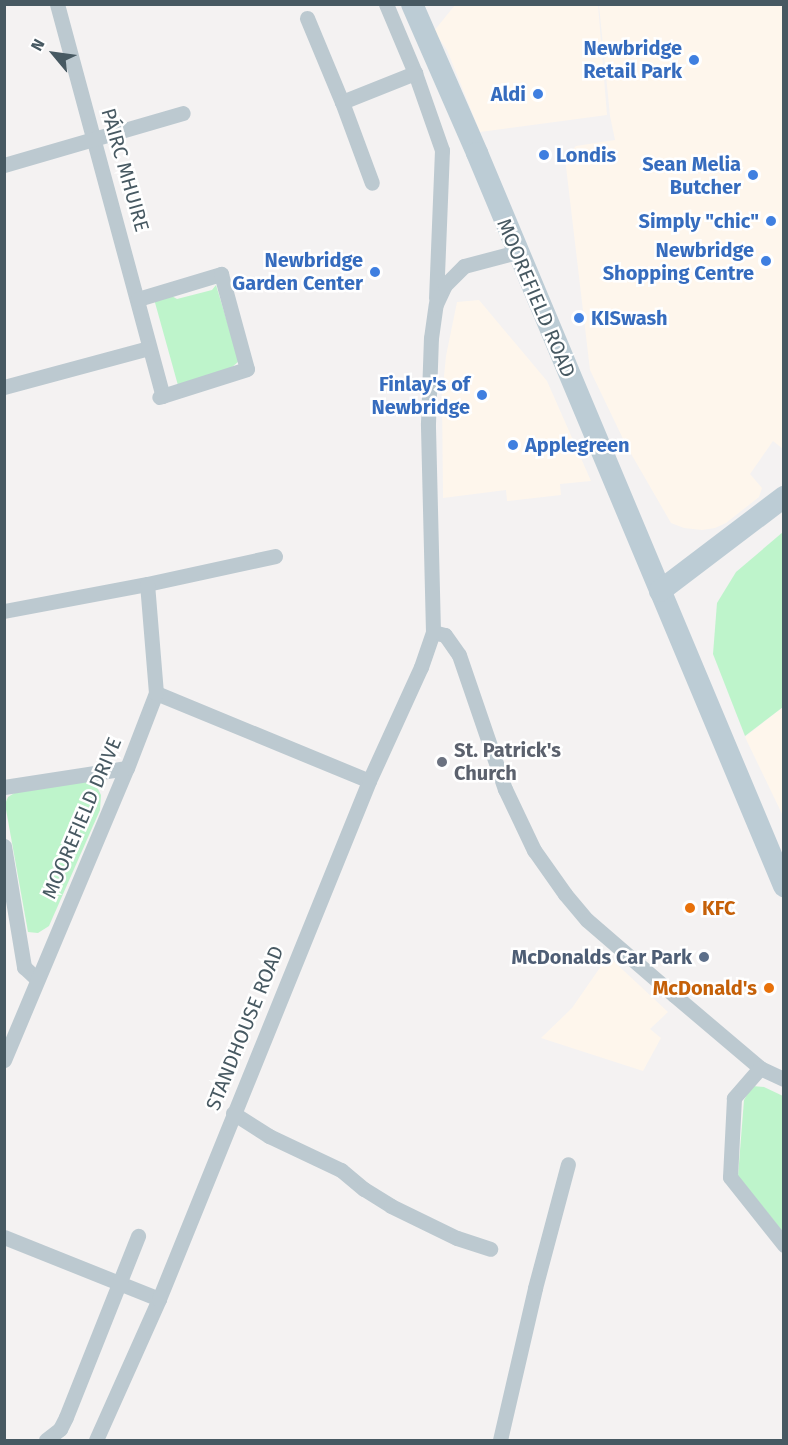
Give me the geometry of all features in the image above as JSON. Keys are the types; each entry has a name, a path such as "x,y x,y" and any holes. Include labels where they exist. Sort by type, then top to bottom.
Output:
{"street":[{"name":"PÁIRC MHUIRE","path":"57,4 138,299 161,397 247,369 221,274 138,299"},
{"path":"386,4 415,73 442,150 436,304 431,338 428,423 433,632 445,635 459,656 505,789 534,850 565,894 587,920 760,1068 783,1079"},
{"name":"MOOREFIELD ROAD","path":"412,4 783,886"},
{"path":"307,18 372,183"},
{"path":"342,102 415,73"},
{"path":"4,165 183,113"},
{"path":"436,304 445,285 464,266 517,252"},
{"path":"4,387 149,348"},
{"path":"660,591 783,497"},
{"path":"4,611 147,584 275,556"},
{"name":"MOOREFIELD DRIVE","path":"4,1060 127,768 156,693 147,584"},
{"name":"STANDHOUSE ROAD","path":"96,1440 159,1299 369,781 421,667 433,632"},
{"path":"156,693 369,781"},
{"path":"4,787 127,768"},
{"path":"4,846 24,967 37,979"},
{"path":"760,1068 734,1098 730,1177 783,1245"},
{"path":"233,1113 269,1136 341,1170 364,1189 392,1206 457,1238 490,1249"},
{"path":"500,1440 535,1288 568,1164"},
{"path":"46,1440 60,1429 66,1417 138,1236"},
{"path":"4,1238 159,1299"}],"shaded area":[{"path":"455,5 598,5 607,115 480,132 447,50 434,31"},
{"name":"Newbridge Shopping Centre","path":"599,5 783,5 783,449 773,441 750,474 762,488 759,497 726,523 715,528 702,530 684,528 671,523 626,445 590,370 565,158 576,146 615,140 610,116"},
{"path":"479,300 547,381 591,481 560,484 561,495 507,501 506,490 443,498 442,396 446,356 457,302"},
{"path":"783,707 783,816 745,737"},
{"path":"608,956 668,1012 650,1029 661,1038 643,1071 541,1038 572,1008"}],"green space":[{"path":"216,285 239,361 231,368 179,389 154,299 170,295 177,299 212,290"},
{"path":"783,532 783,707 745,736 713,654 717,603 736,572"},
{"path":"89,781 96,785 101,795 100,810 49,926 38,933 28,932 5,804 8,797 16,792"},
{"path":"752,1086 764,1087 783,1096 783,1232 738,1176 744,1100"}],"place":[{"name":"Newbridge Retail Park","path":"694,60"},
{"name":"Aldi","path":"538,94"},
{"name":"Londis","path":"544,155"},
{"name":"Sean Melia Butcher","path":"753,175"},
{"name":"Simply \"chic\"","path":"771,221"},
{"name":"Newbridge Shopping Centre","path":"766,261"},
{"name":"Newbridge Garden Center","path":"375,272"},
{"name":"KISwash","path":"579,318"},
{"name":"Finlay's of Newbridge","path":"482,395"},
{"name":"Applegreen","path":"513,445"},
{"name":"St. Patrick's Church","path":"442,762"},
{"name":"KFC","path":"690,908"},
{"name":"McDonalds Car Park","path":"704,957"},
{"name":"McDonald's","path":"769,988"}]}
